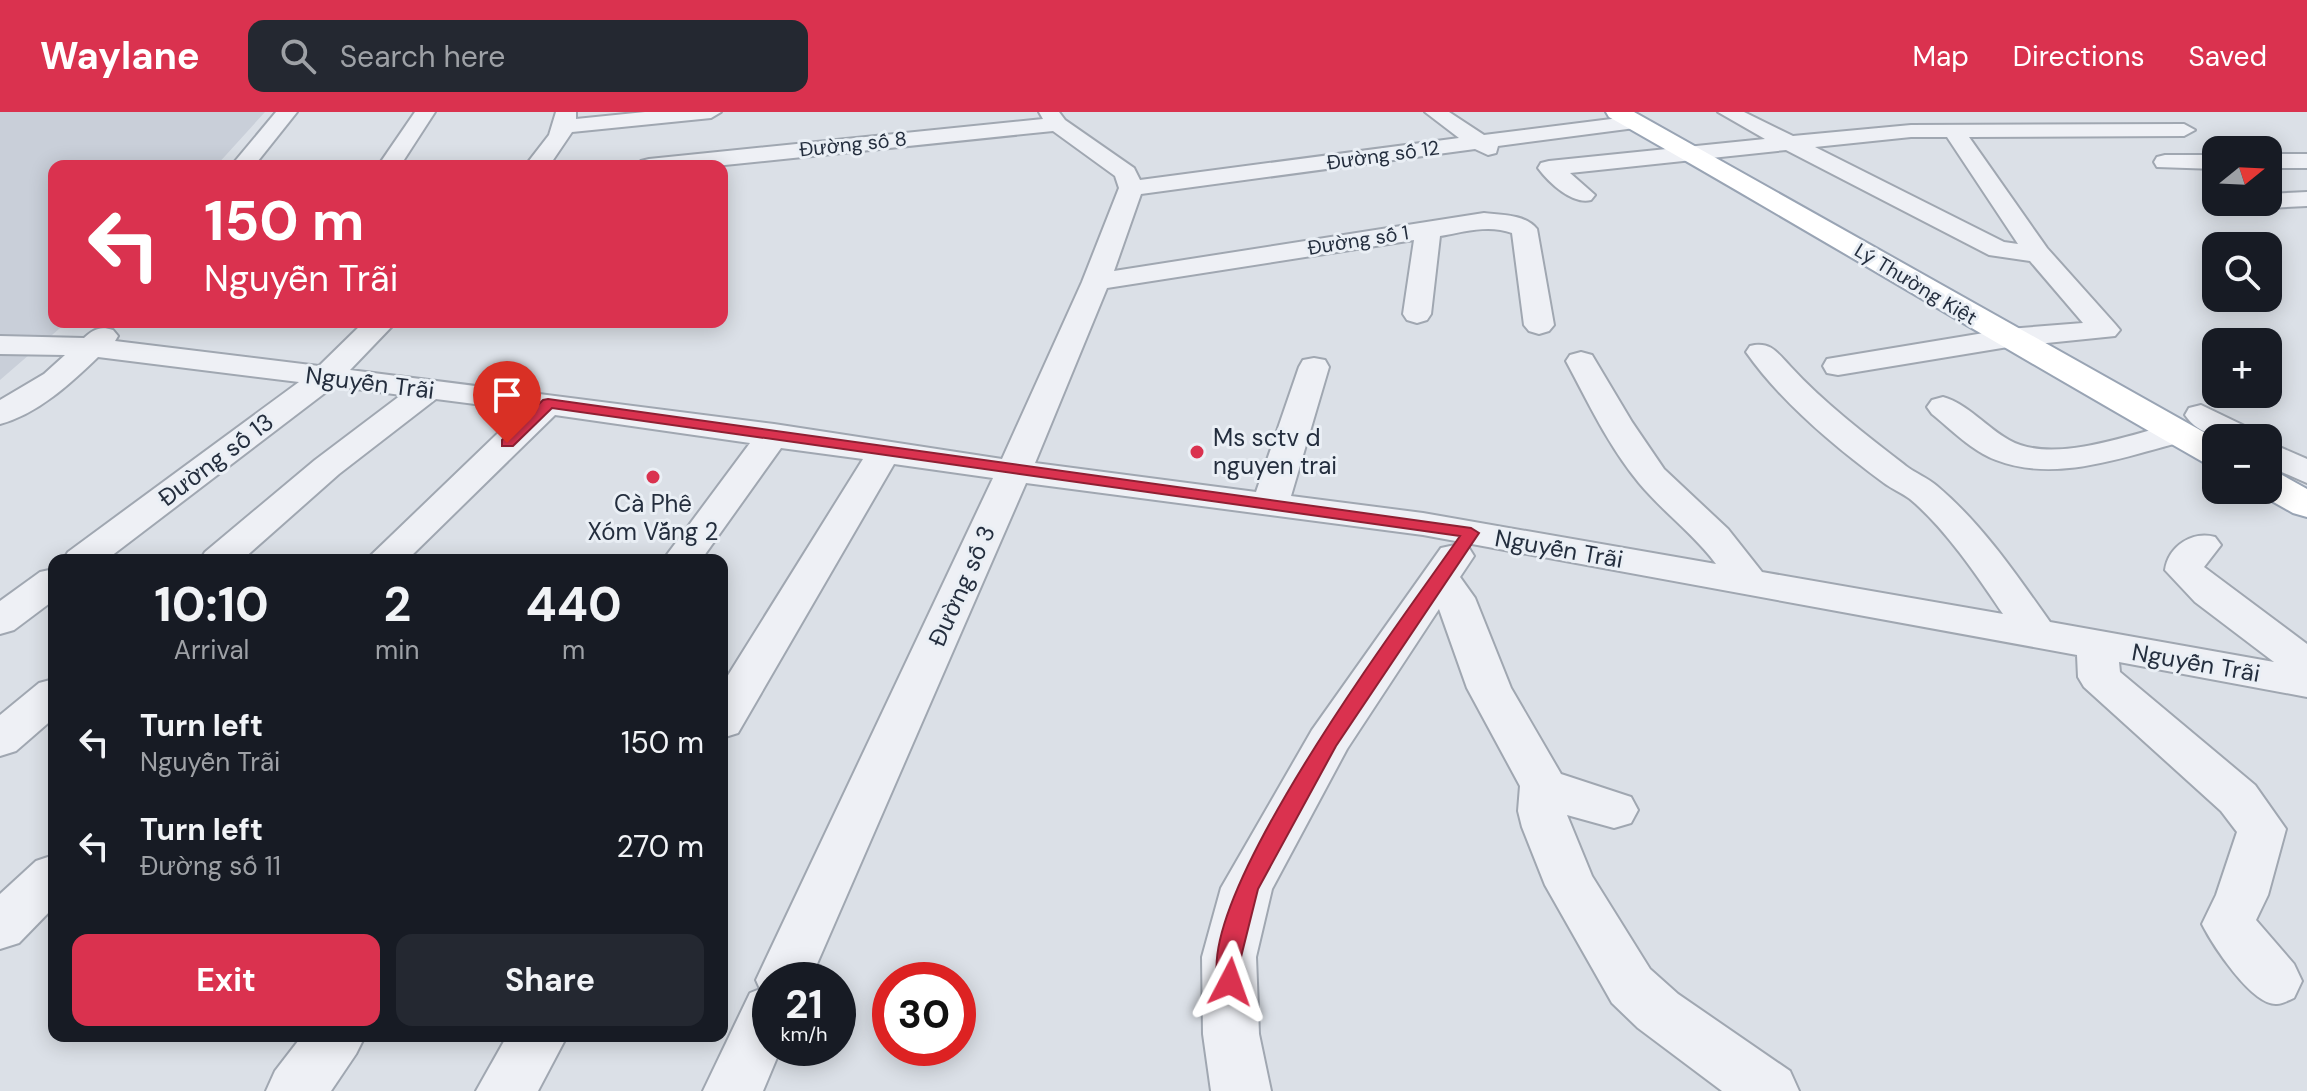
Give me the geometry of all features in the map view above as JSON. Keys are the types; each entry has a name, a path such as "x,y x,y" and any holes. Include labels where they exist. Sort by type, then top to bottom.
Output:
{"main road":[{"name":"Lý Thường Kiệt","path":"1626,117 2008,338 2189,424 2202,438"},
{"path":"2282,491 2307,505"}],"street":[{"path":"247,160 287,112"},
{"path":"393,160 425,112"},
{"path":"542,160 555,146 565,119 711,112"},
{"path":"1435,112 1500,157"},
{"path":"1728,112 1998,249 2038,254"},
{"path":"1869,112 1911,131"},
{"path":"1583,195 1548,169 1911,131 2192,134 2154,112"},
{"name":"Đường số 12","path":"1131,188 1581,128 1626,117"},
{"path":"1053,118 1126,173 1131,188"},
{"name":"Đường số 8","path":"700,160 1053,118"},
{"path":"1825,118 1883,148 1917,207"},
{"path":"1581,128 1616,149"},
{"path":"1838,366 2008,338 2105,330 2038,254 1954,132"},
{"path":"2282,161 2307,161"},
{"path":"2165,162 2202,162"},
{"name":"Đường số 3","path":"791,962 1014,471 1096,282 1131,188"},
{"path":"2282,200 2307,199"},
{"name":"Đường số 1","path":"1096,282 1484,221 1522,226 1539,325"},
{"path":"1417,314 1428,229"},
{"name":"Đường số 13","path":"90,554 325,378 375,328"},
{"path":"0,414 55,381 104,334"},
{"name":"Nguyễn Trãi","path":"0,345 104,334 325,378 774,434 1014,471 1471,533 2307,682"},
{"path":"1761,352 1790,385 1832,423 1897,476 1923,492 1986,560 2038,636"},
{"path":"1581,361 1616,423 1652,476 1715,537 1751,584"},
{"path":"1270,504 1314,367"},
{"path":"226,554 327,467 428,390"},
{"path":"391,554 548,404"},
{"path":"1943,407 1999,448 2028,458 2076,456 2189,424 2202,427"},
{"path":"686,554 774,434"},
{"path":"728,712 885,451"},
{"path":"2282,460 2307,473"},
{"path":"1241,1091 1231,1034 1229,957 1247,888 1328,742 1471,533"},
{"path":"2202,545 2185,563 2184,570 2209,593 2307,665"},
{"path":"1440,577 1455,598 1489,688 1544,786 1542,811 1565,871 1631,986 1658,1011 1769,1091"},
{"path":"0,621 48,585"},
{"path":"2097,646 2099,677 2238,798 2262,829 2242,895 2228,924 2275,981"},
{"path":"0,740 48,699"},
{"path":"1544,786 1568,797 1614,810"},
{"path":"0,927 48,881"},
{"path":"296,1091 332,1042"},
{"path":"506,1091 535,1042"},
{"path":"733,1091 752,1049"}],"shaded area":[{"path":"0,112 265,112 221,160 48,160 48,328 60,328 0,380"}],"place":[{"name":"Ms sctv d nguyen trai","path":"1197,452"},
{"name":"Cà Phê Xóm Vắng 2","path":"653,477"}],"route":[{"path":"507,443 548,404 1471,533 1328,742 1247,888 1229,957 1230,982"}]}
